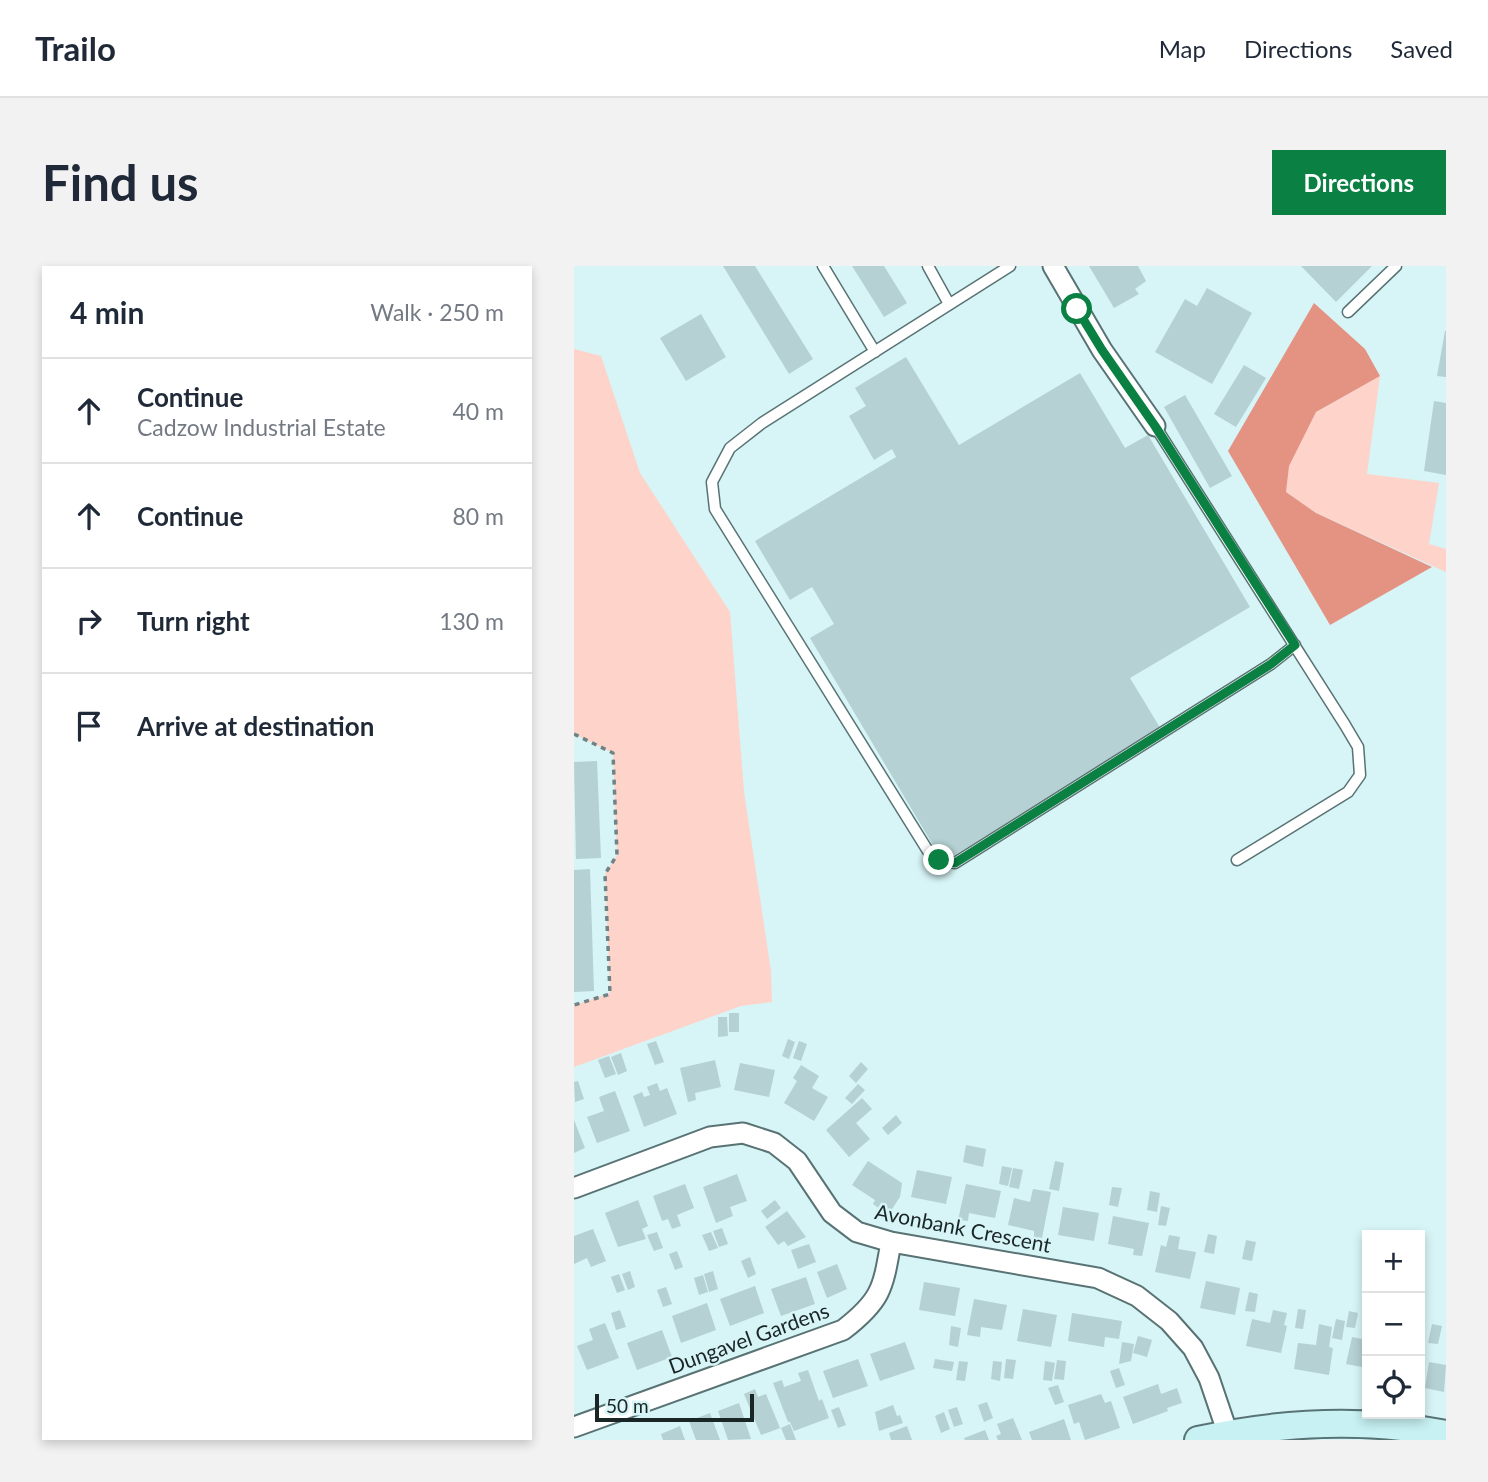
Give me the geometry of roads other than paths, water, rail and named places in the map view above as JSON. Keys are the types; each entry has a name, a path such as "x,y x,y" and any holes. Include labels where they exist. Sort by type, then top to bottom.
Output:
{"street":[{"path":"1053,266 1102,350 1155,426"},
{"name":"Avonbank Crescent","path":"574,1188 709,1136 743,1133 774,1143 797,1161 832,1213 857,1232 891,1242 1098,1278 1137,1296 1169,1321 1192,1348 1209,1378 1228,1434"},
{"name":"Dungavel Gardens","path":"574,1427 843,1330 863,1315 879,1293 891,1242"},
{"path":"1198,1440 1277,1426 1341,1423 1408,1427 1446,1434"}],"lane":[{"path":"823,266 875,352"},
{"path":"928,266 949,304"},
{"path":"1010,266 762,423 730,447 712,482 715,509 928,851 939,860 955,863 1271,664 1295,645"},
{"path":"1348,312 1396,266"},
{"path":"1155,426 1357,747 1360,775 1348,792 1237,860"}]}
